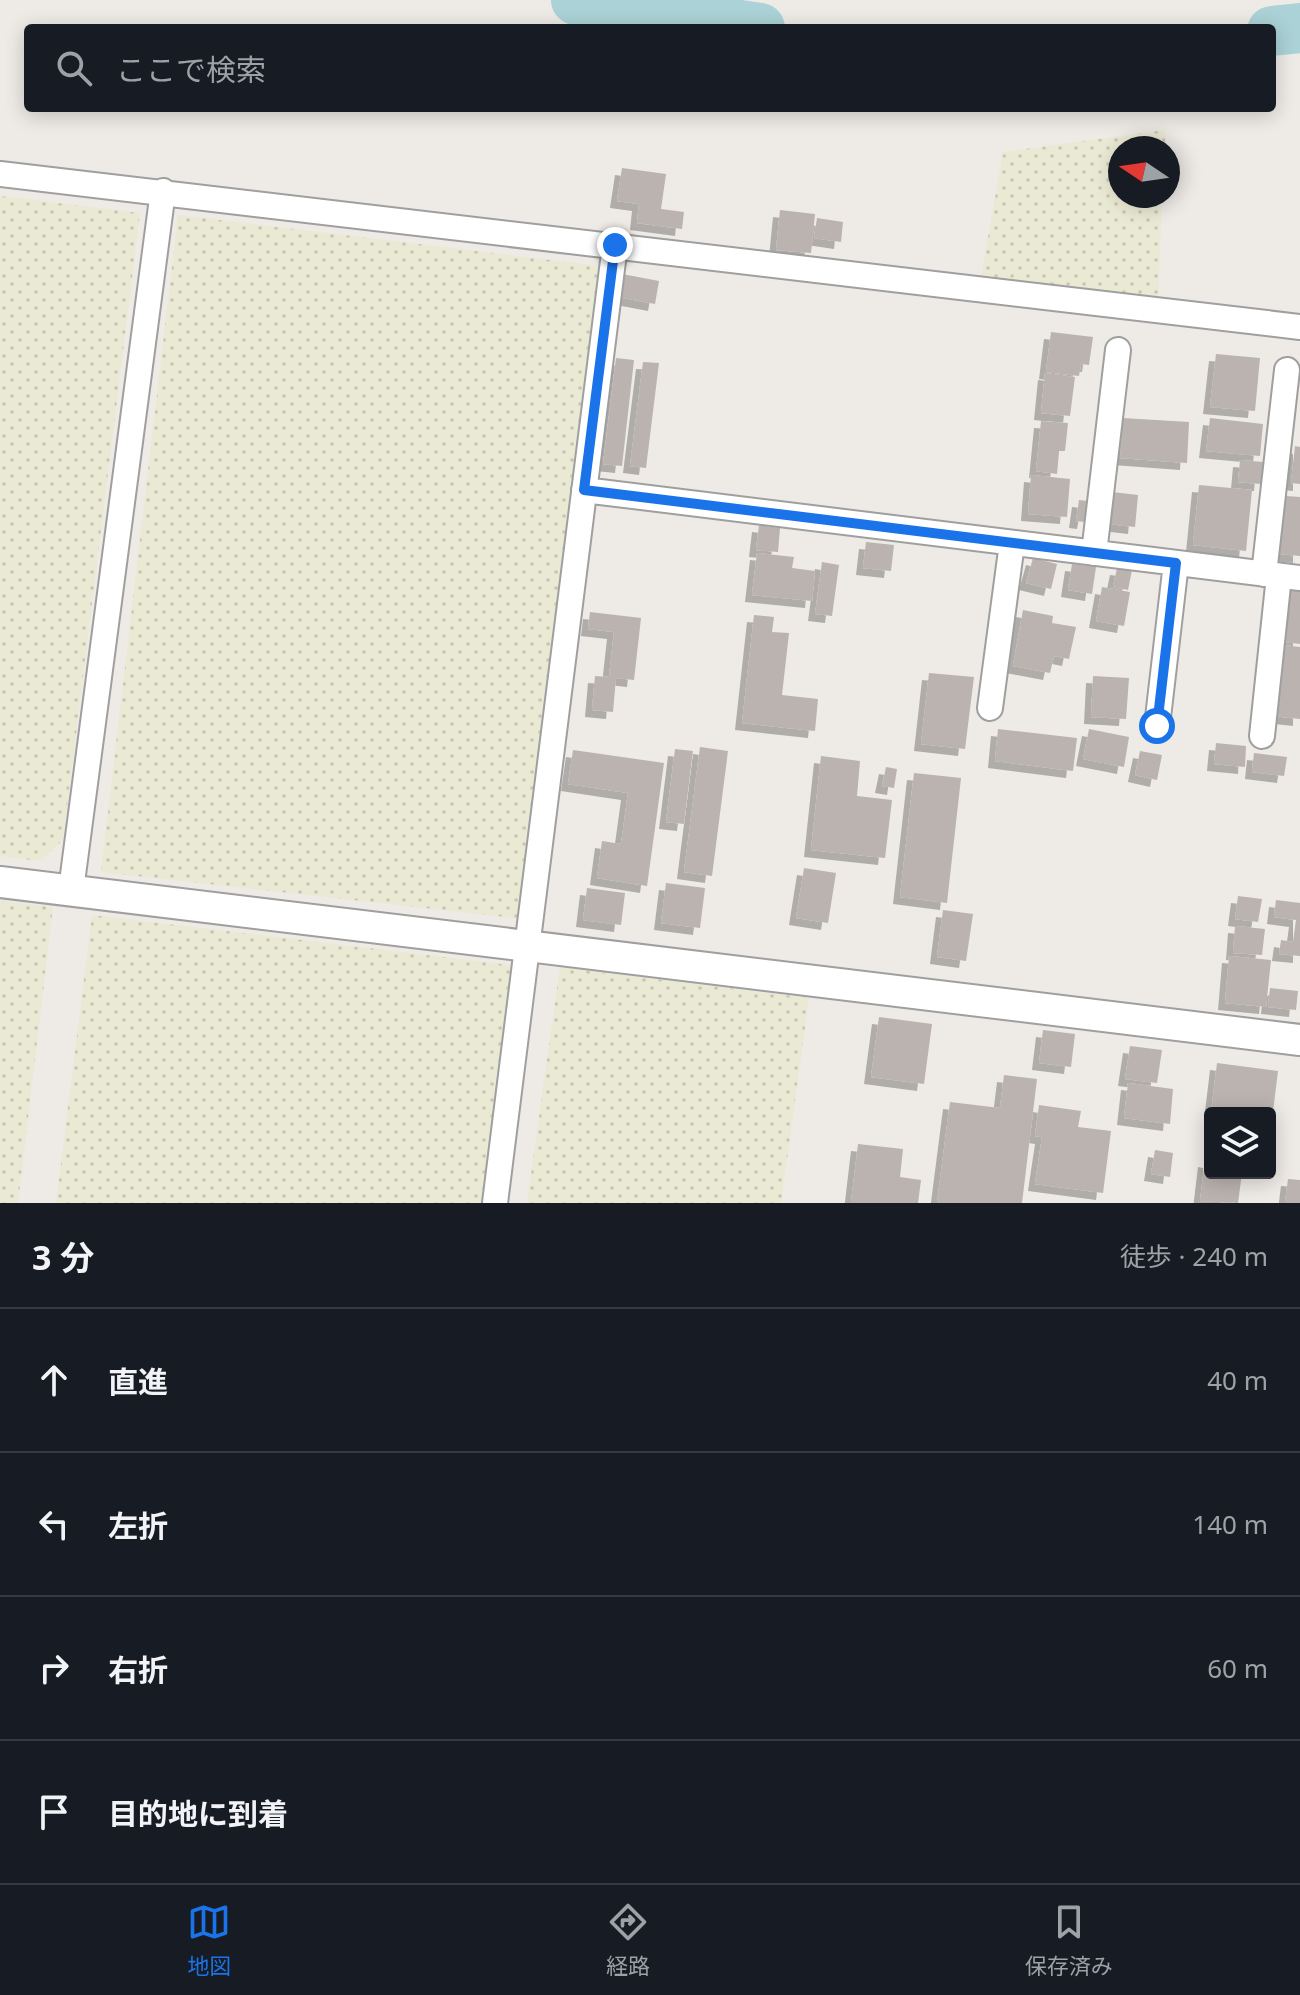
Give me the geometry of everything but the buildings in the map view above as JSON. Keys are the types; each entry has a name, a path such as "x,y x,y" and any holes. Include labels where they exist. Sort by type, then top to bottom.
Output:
{"street":[{"path":"0,174 1300,327"},
{"path":"71,890 163,191"},
{"path":"495,1203 615,245"},
{"path":"1094,553 1118,350"},
{"path":"1262,736 1281,576 1287,370"},
{"path":"584,490 1281,576"},
{"path":"990,708 1012,543"},
{"path":"1157,726 1176,563"},
{"path":"0,882 1300,1040"}],"green space":[{"path":"1165,130 1165,136 1121,136"},
{"path":"1108,138 1108,208 1162,208 1158,303 980,283 1003,152"},
{"path":"0,196 140,213 63,840 40,861 0,856"},
{"path":"178,215 600,266 524,919 101,872"},
{"path":"0,901 53,907 18,1203 0,1203"},
{"path":"92,915 519,966 487,1203 56,1203"},
{"path":"560,967 809,998 781,1203 527,1203"}],"waterway":[{"path":"576,0 734,24"},
{"path":"1276,31 1300,28"}],"route":[{"path":"615,245 584,490 1176,563 1157,726"}]}
